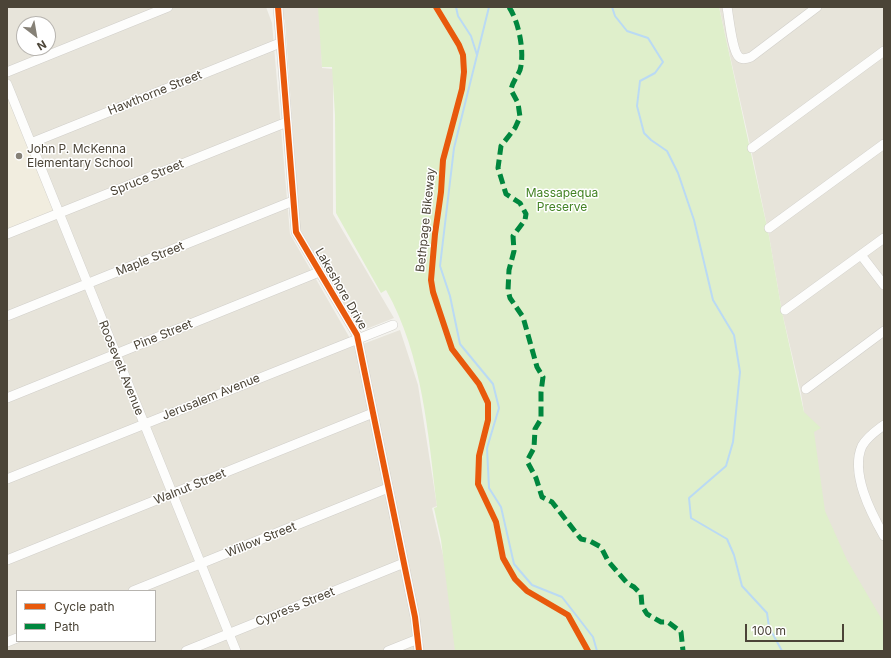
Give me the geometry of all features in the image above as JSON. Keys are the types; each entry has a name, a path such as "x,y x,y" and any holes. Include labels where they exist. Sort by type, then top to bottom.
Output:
{"street":[{"path":"7,72 168,7"},
{"path":"273,7 279,21"},
{"name":"Lakeshore Drive","path":"278,7 296,232 357,339 404,564 419,651"},
{"path":"728,7 737,55 743,59 750,57 816,7"},
{"name":"Hawthorne Street","path":"31,143 280,43"},
{"path":"752,148 884,51"},
{"name":"Roosevelt Avenue","path":"7,84 236,651"},
{"name":"Spruce Street","path":"7,234 287,122"},
{"path":"769,228 884,144"},
{"name":"Maple Street","path":"7,316 293,201"},
{"path":"785,310 884,238"},
{"path":"861,255 884,286"},
{"name":"Pine Street","path":"7,398 319,272"},
{"name":"Jerusalem Avenue","path":"7,479 393,325"},
{"path":"806,389 884,331"},
{"name":"Walnut Street","path":"7,560 373,413"},
{"path":"883,532 869,511 859,466 862,447 871,435 884,425"},
{"name":"Willow Street","path":"135,590 388,488"},
{"name":"Cypress Street","path":"186,651 404,564"},
{"path":"388,651 418,639"}],"shaded area":[{"path":"7,7 266,7 272,23 290,234 355,347 400,330 418,385 437,506 432,508 459,623 461,651 7,651"},
{"path":"278,7 321,7 322,68 333,69 333,214 394,318 361,331 300,229 285,21"},
{"path":"719,7 884,7 884,631 820,514 801,393 782,312 769,236 751,149"},
{"name":"John P. McKenna Elementary School","path":"9,100 54,211 7,230 7,101"}],"green space":[{"name":"Massapequa Preserve","path":"318,7 719,7 769,236 782,312 804,412 821,428 814,432 825,511 847,560 884,623 884,651 455,651 441,540 434,508 437,507 427,423 416,368 398,315 386,290 381,293 336,213 335,115 332,67 322,67"}],"waterway":[{"path":"456,7 458,16 471,36 477,55"},
{"path":"489,7 454,148 440,266 450,296 460,344 493,384 499,408 487,448 489,488 501,507 514,564 532,585 562,597 593,637 597,651"},
{"path":"612,7 615,16 627,31 648,38 663,62 655,73 640,81 637,106 644,133 667,151 678,173 694,220 713,300 734,335 740,372 733,442 726,466 689,498 691,518 727,539 734,555 742,586 767,613 769,627 782,651"}],"marked path":[{"path":"509,7 516,21 522,55 520,70 513,82 511,90 518,103 520,117 515,128 501,146 498,168 506,194 520,203 526,214 525,220 513,236 514,251 509,270 508,290 510,298 523,317 537,367 543,377 541,392 541,419 535,429 534,448 528,459 528,463 536,478 542,497 552,502 581,539 590,541 601,547 608,561 627,583 641,594 642,606 647,614 661,622 668,622 681,632 683,651"}],"cycle path":[{"path":"278,7 296,232 357,335 415,617 419,651"},
{"name":"Bethpage Bikeway","path":"436,7 459,45 463,55 464,72 462,89 443,160 431,280 433,292 452,349 479,384 488,403 488,420 479,456 478,484 496,522 503,558 515,579 527,591 568,615 588,651"}],"place":[{"name":"John P. McKenna Elementary School","path":"19,156"}]}
